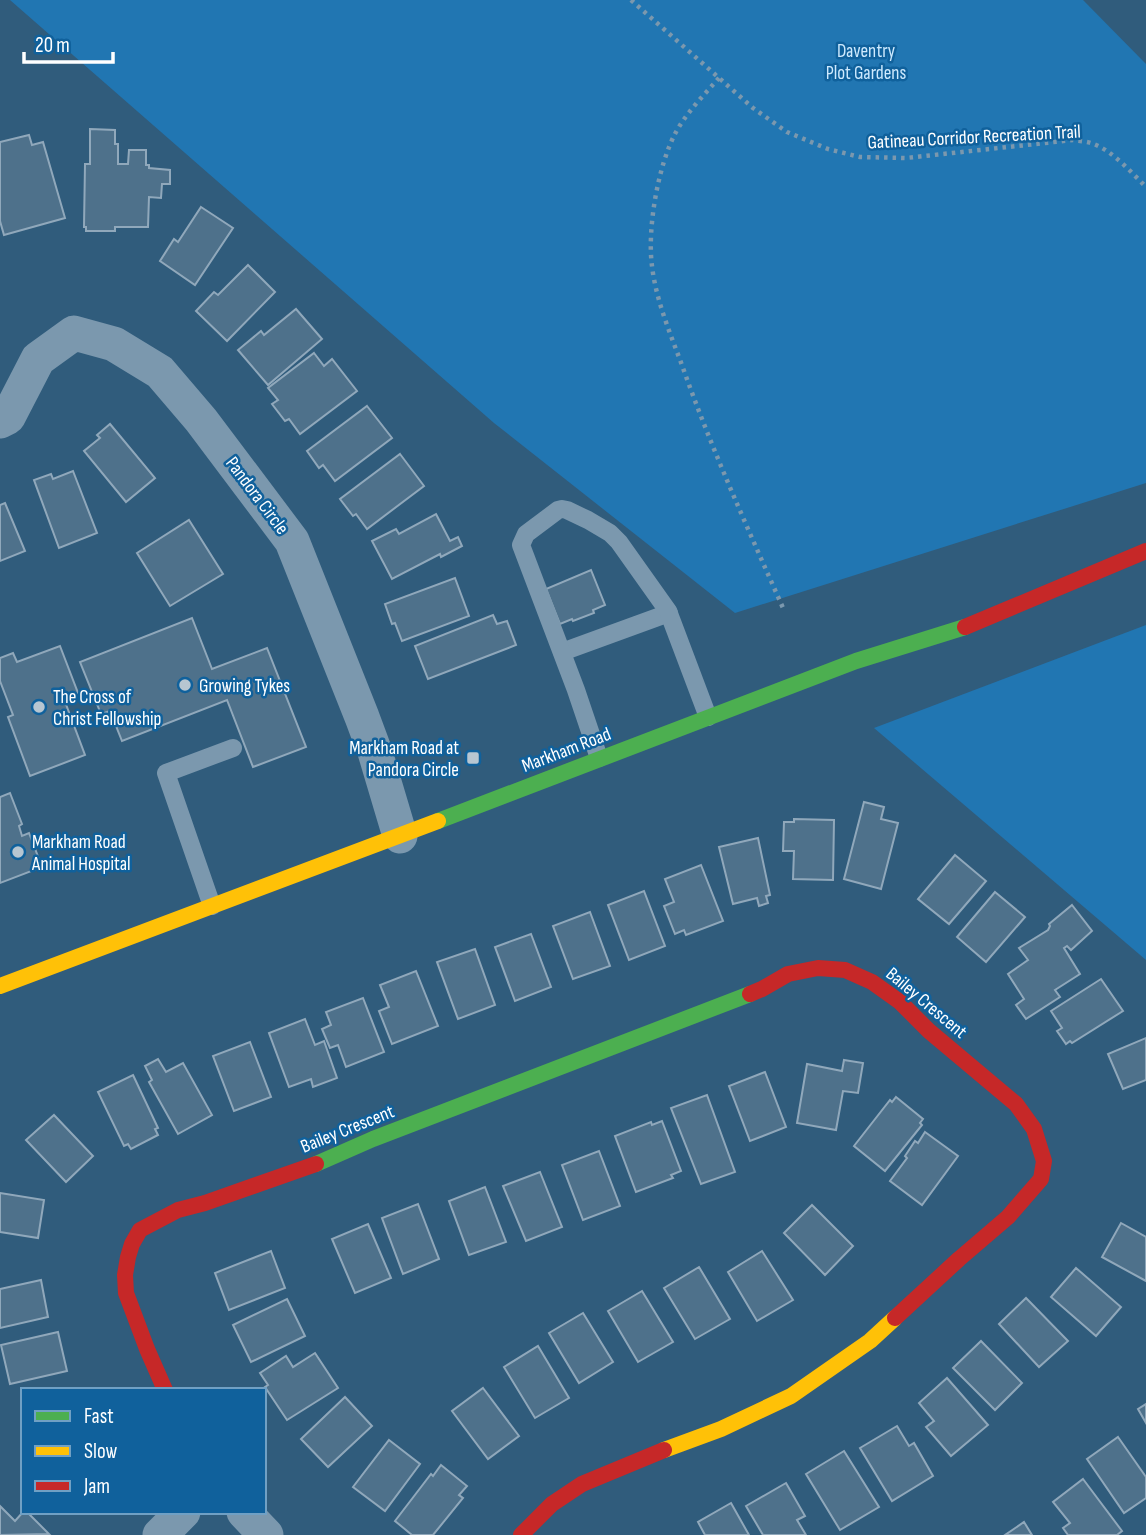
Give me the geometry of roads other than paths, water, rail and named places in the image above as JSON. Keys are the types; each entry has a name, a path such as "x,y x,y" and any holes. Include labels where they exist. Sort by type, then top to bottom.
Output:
{"street":[{"name":"Pandora Circle","path":"0,421 8,417 38,359 74,333 114,344 160,372 201,420 292,541 375,752 400,836"},
{"name":"Markham Road","path":"0,986 400,836 856,660 976,623 1146,551"},
{"name":"Bailey Crescent","path":"164,1388 126,1293 125,1275 132,1244 140,1230 178,1210 313,1165 373,1139 762,989 788,974 818,968 845,970 872,982 900,1002 929,1031 1016,1104 1034,1129 1044,1161 1041,1179 1008,1217 870,1341 791,1396 720,1429 639,1458 582,1483 552,1504 521,1535"},
{"path":"160,1535 181,1514"},
{"path":"246,1514 266,1535"}],"lane":[{"path":"599,758 521,545 526,534 558,510 567,510 602,527 619,541 669,613 708,718"},
{"path":"562,652 669,613"},
{"path":"212,906 166,773 233,748"}],"place":[{"name":"Growing Tykes","path":"185,685"},
{"name":"The Cross of Christ Fellowship","path":"39,707"},
{"name":"Markham Road at Pandora Circle","path":"473,758"},
{"name":"Markham Road Animal Hospital","path":"18,852"}],"park label":[{"name":"Daventry Plot Gardens","path":"866,61"}]}
